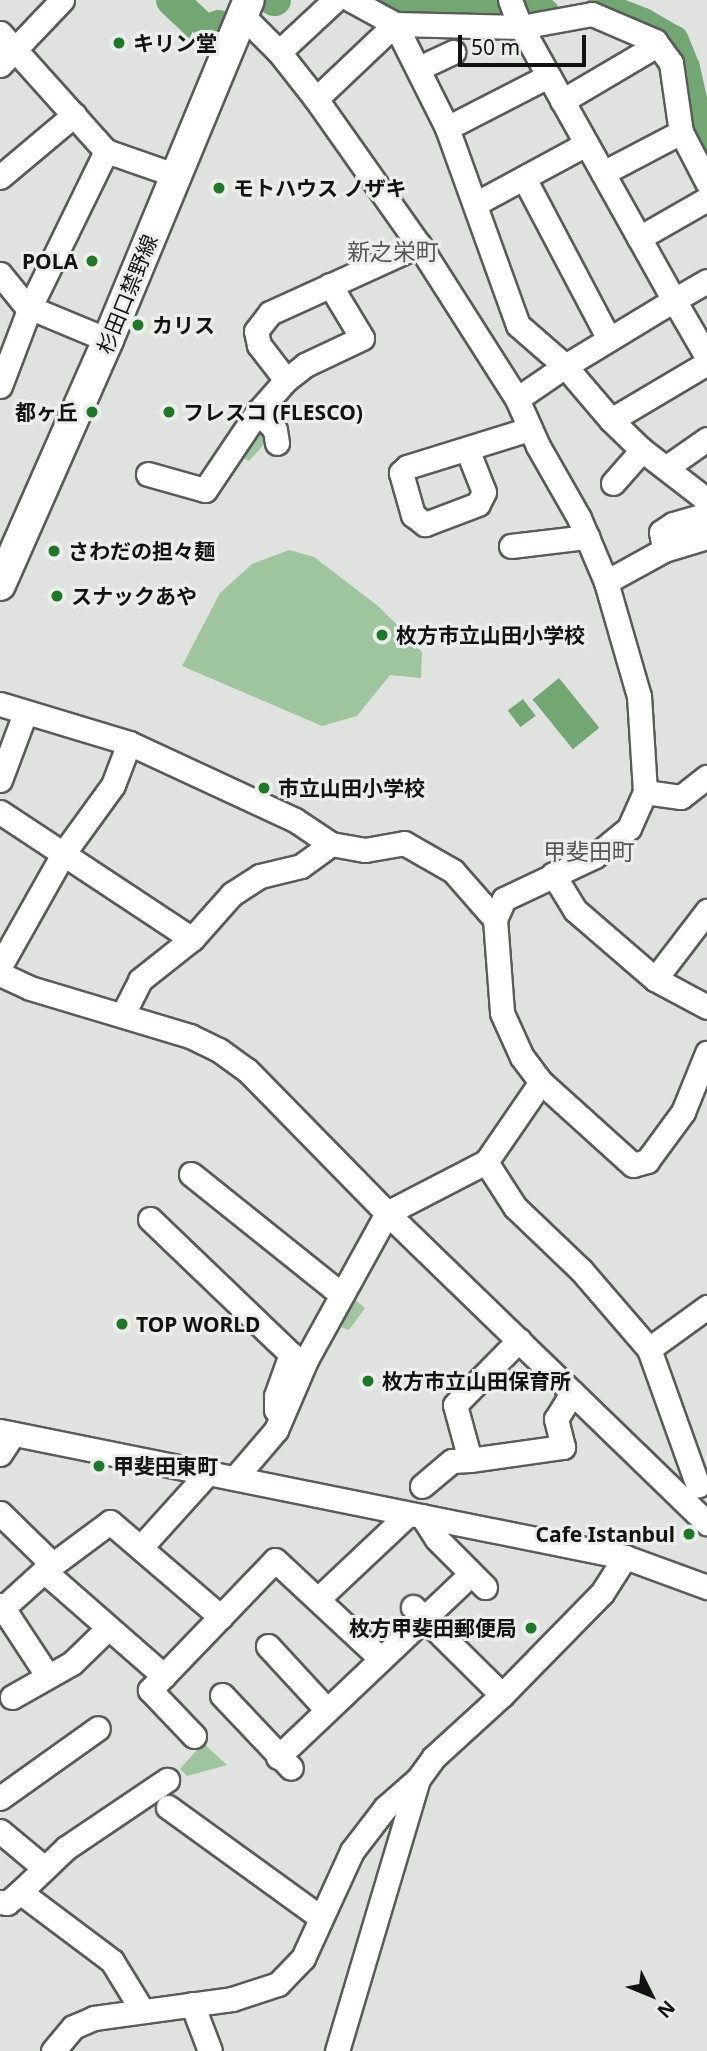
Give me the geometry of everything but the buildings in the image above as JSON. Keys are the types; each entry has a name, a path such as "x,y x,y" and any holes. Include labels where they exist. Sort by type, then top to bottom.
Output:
{"main road":[{"name":"杉田口禁野線","path":"0,583 108,340 246,8"}],"street":[{"path":"8,58 62,0"},
{"path":"279,52 335,0"},
{"path":"366,4 396,24 419,68 447,128 518,325 565,366 611,420 642,450 707,500"},
{"path":"246,8 316,99 419,245 517,399 587,537 606,582 639,696 645,792 629,828 595,856 504,900 495,919 502,1013 522,1058 541,1082 633,1166 647,1161 683,1112 707,1053"},
{"path":"316,99 396,24 515,13 592,14 657,45 671,63 681,132 707,181"},
{"path":"515,13 707,357"},
{"path":"0,33 8,58 74,115 106,151 175,176"},
{"path":"562,101 657,45"},
{"path":"419,68 454,52"},
{"path":"447,128 548,76"},
{"path":"0,177 74,115"},
{"path":"603,173 681,132"},
{"path":"475,204 586,144"},
{"path":"0,386 30,307 106,151"},
{"path":"524,178 609,339"},
{"path":"639,238 707,199"},
{"path":"286,380 258,345 256,331 270,313 419,245"},
{"path":"0,274 30,307 108,340"},
{"path":"517,399 565,366 707,281"},
{"path":"148,474 214,494 258,411 286,380 305,365 362,338 330,285"},
{"path":"611,420 707,363"},
{"path":"258,411 275,430 277,443"},
{"path":"467,449 530,429"},
{"path":"667,467 707,439"},
{"path":"612,483 642,450"},
{"path":"664,550 661,532 673,524 707,514"},
{"path":"511,546 587,537"},
{"path":"606,582 664,550 707,537"},
{"path":"0,704 129,743 295,820 331,844 365,850 404,843 453,871 495,919"},
{"path":"0,780 25,713"},
{"path":"0,966 63,854 109,791 129,743"},
{"path":"645,792 681,797 707,777"},
{"path":"1,815 192,939"},
{"path":"123,1014 140,981 192,939 232,894 260,876 301,866 331,844"},
{"path":"553,874 575,911 656,979 707,1007"},
{"path":"656,979 707,911"},
{"path":"0,974 30,988 190,1036 219,1050 247,1070 387,1213 572,1392 689,1492"},
{"path":"235,1478 276,1430 306,1360 387,1213 486,1162 541,1082"},
{"path":"486,1162 515,1208 581,1270 649,1349 689,1492 707,1522"},
{"path":"191,1174 341,1294"},
{"path":"150,1219 291,1354 276,1396 276,1430"},
{"path":"649,1349 707,1307"},
{"path":"470,1460 456,1405 519,1340"},
{"path":"422,1486 452,1461 563,1447 556,1419 572,1392"},
{"path":"0,1454 6,1433 625,1557 707,1587"},
{"path":"141,1547 206,1475"},
{"path":"0,1513 48,1568 108,1628 164,1676"},
{"path":"222,1695 285,1762 327,1710 380,1658 418,1612 478,1580 415,1515"},
{"path":"318,1599 415,1515"},
{"path":"47,1675 1,1606 110,1522 221,1617"},
{"path":"52,2051 73,2027 83,2022 142,2010 232,1999 278,1984 303,1958 352,1851 385,1808 418,1779 433,1758 502,1695 602,1593 625,1557"},
{"path":"194,1736 150,1690 275,1560 380,1658"},
{"path":"418,1612 502,1695"},
{"path":"12,1697 72,1663 108,1628"},
{"path":"268,1646 327,1710"},
{"path":"0,1798 46,1773 98,1728"},
{"path":"337,2051 418,1779"},
{"path":"142,2010 112,1961 10,1897 43,1867 167,1780"},
{"path":"169,1807 320,1917"},
{"path":"0,1831 43,1867"},
{"path":"192,2004 210,2051"}],"shaded area":[{"path":"263,423 267,441 249,461 239,456"},
{"path":"289,550 314,557 378,606 422,652 421,678 390,675 357,716 322,726 182,666 220,593 252,564"},
{"path":"559,678 599,728 573,749 533,699"},
{"path":"523,699 536,716 520,727 508,710"},
{"path":"354,1299 365,1308 349,1330 338,1326"},
{"path":"203,1743 227,1765 187,1776 180,1769"}],"waterway":[{"path":"172,0 206,32 219,26"},
{"path":"372,0 470,14 544,14"},
{"path":"602,8 643,24 673,41 684,68 707,170"}],"place":[{"name":"キリン堂","path":"119,43"},
{"name":"モトハウス ノザキ","path":"219,188"},
{"name":"POLA","path":"92,261"},
{"name":"カリス","path":"138,325"},
{"name":"都ヶ丘","path":"92,412"},
{"name":"フレスコ (FLESCO)","path":"169,412"},
{"name":"さわだの担々麺","path":"54,551"},
{"name":"スナックあや","path":"57,596"},
{"name":"枚方市立山田小学校","path":"382,635"},
{"name":"市立山田小学校","path":"264,788"},
{"name":"TOP WORLD","path":"122,1324"},
{"name":"枚方市立山田保育所","path":"368,1381"},
{"name":"甲斐田東町","path":"99,1466"},
{"name":"Cafe Istanbul","path":"689,1534"},
{"name":"枚方甲斐田郵便局","path":"531,1628"}],"district":[{"name":"新之栄町","path":"393,251"},
{"name":"甲斐田町","path":"589,851"}]}
